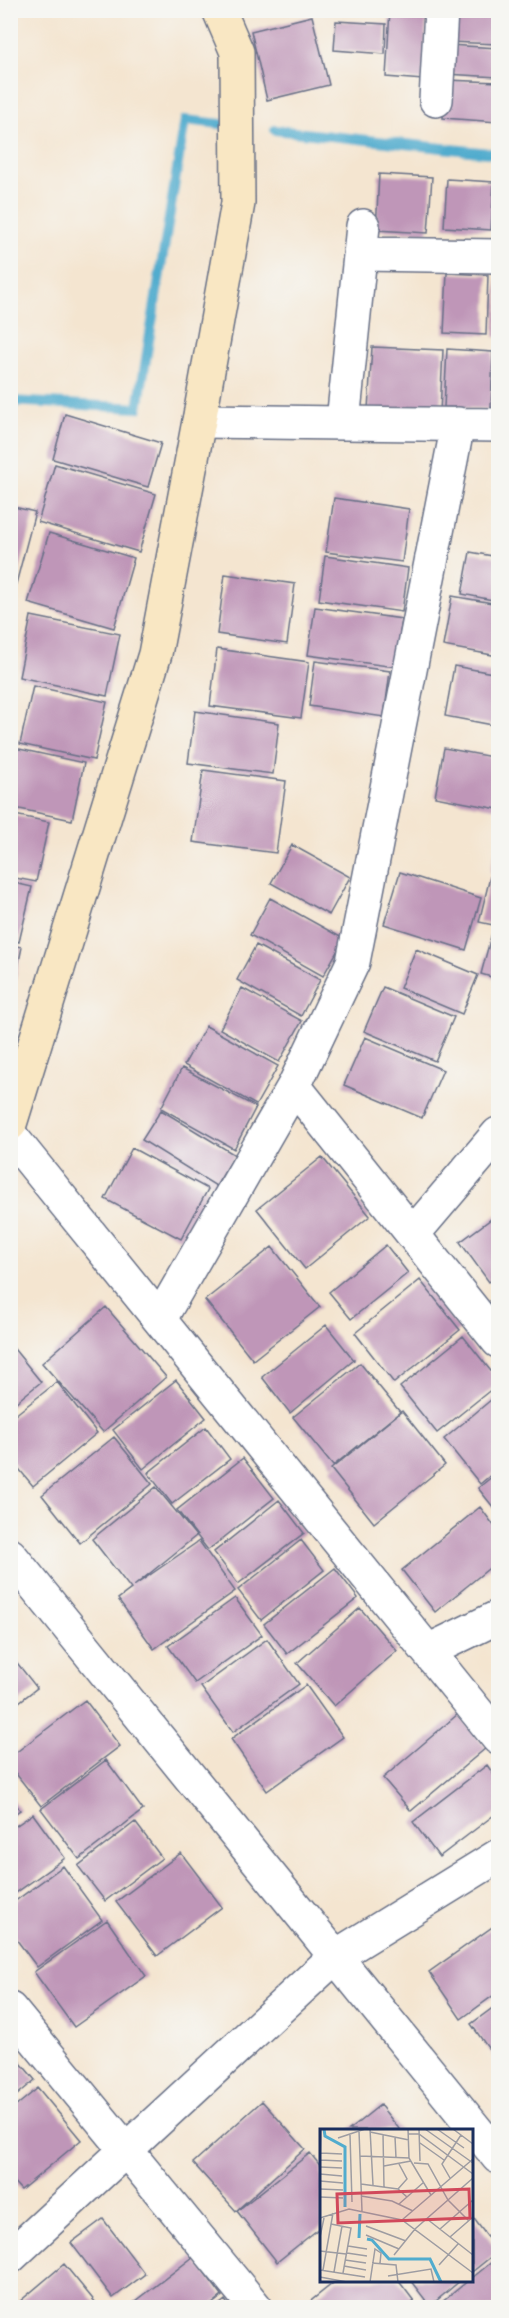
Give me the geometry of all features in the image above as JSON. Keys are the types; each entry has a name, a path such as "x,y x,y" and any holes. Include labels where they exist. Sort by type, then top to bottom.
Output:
{"main road":[{"path":"10,1124 155,654 199,421 238,203 237,52 219,10"}],"street":[{"path":"436,100 441,10"},
{"path":"343,422 362,240 498,256"},
{"path":"199,421 498,425"},
{"path":"160,1319 294,1086 353,962 458,424"},
{"path":"294,1086 498,1341"},
{"path":"413,1234 498,1134"},
{"path":"10,1135 498,1738"},
{"path":"12,1559 498,2157"},
{"path":"428,1651 498,1617"},
{"path":"10,2257 336,1956 498,1856"},
{"path":"10,2009 256,2307"}],"building":[{"path":"390,10 427,10 423,80 386,77"},
{"path":"450,10 498,10 498,44 448,42"},
{"path":"312,16 329,85 267,100 251,31"},
{"path":"336,21 386,24 385,54 334,50"},
{"path":"448,45 498,48 498,77 446,74"},
{"path":"445,80 498,82 498,122 443,118"},
{"path":"379,174 432,177 428,233 376,230"},
{"path":"447,179 494,182 491,230 444,227"},
{"path":"497,271 498,337 494,337"},
{"path":"447,273 488,275 486,335 444,333"},
{"path":"372,347 443,350 440,413 368,409"},
{"path":"447,349 493,352 491,409 444,407"},
{"path":"65,414 161,443 148,487 53,459"},
{"path":"55,464 156,494 139,552 38,522"},
{"path":"334,498 409,509 402,562 326,552"},
{"path":"10,506 35,512 16,584 10,583"},
{"path":"49,533 134,558 114,628 28,603"},
{"path":"470,552 498,557 498,601 462,594"},
{"path":"325,556 408,568 402,612 319,600"},
{"path":"225,574 295,584 287,644 217,634"},
{"path":"452,596 498,604 498,656 443,646"},
{"path":"315,607 402,619 395,667 308,655"},
{"path":"10,613 17,615 11,636 10,636"},
{"path":"31,616 120,634 107,696 19,677"},
{"path":"217,649 309,662 301,718 210,706"},
{"path":"315,661 390,671 384,717 309,706"},
{"path":"454,666 498,674 498,726 445,716"},
{"path":"33,686 107,702 94,760 20,744"},
{"path":"195,711 279,723 273,774 188,763"},
{"path":"10,747 84,763 72,820 10,807"},
{"path":"444,748 498,758 498,809 435,797"},
{"path":"203,770 286,781 276,853 193,842"},
{"path":"10,814 49,822 36,882 10,877"},
{"path":"498,841 498,874 490,872"},
{"path":"292,845 350,877 329,915 271,883"},
{"path":"400,872 481,898 466,950 384,924"},
{"path":"490,877 498,879 498,926 479,922"},
{"path":"10,882 32,887 19,942 10,940"},
{"path":"270,898 344,939 323,976 250,935"},
{"path":"493,929 498,930 498,979 481,974"},
{"path":"10,945 22,947 12,995 10,995"},
{"path":"256,945 320,980 301,1016 237,980"},
{"path":"416,949 478,975 462,1014 400,988"},
{"path":"383,987 454,1017 435,1061 364,1031"},
{"path":"242,988 302,1021 279,1062 220,1029"},
{"path":"206,1026 278,1066 256,1105 184,1065"},
{"path":"365,1037 443,1070 422,1118 344,1085"},
{"path":"182,1068 256,1107 234,1149 161,1108"},
{"path":"161,1110 235,1155 216,1186 142,1140"},
{"path":"132,1148 208,1189 181,1239 105,1199"},
{"path":"322,1157 370,1216 305,1269 257,1209"},
{"path":"498,1214 498,1275 489,1282 460,1242"},
{"path":"386,1245 408,1273 351,1319 329,1292"},
{"path":"272,1247 320,1307 253,1360 205,1300"},
{"path":"420,1280 460,1330 394,1383 355,1333"},
{"path":"106,1307 166,1377 103,1432 42,1363"},
{"path":"326,1325 354,1360 290,1413 262,1377"},
{"path":"463,1336 498,1380 498,1384 437,1433 400,1387"},
{"path":"10,1344 41,1382 10,1407"},
{"path":"360,1363 400,1412 333,1466 293,1417"},
{"path":"176,1380 206,1418 143,1469 113,1430"},
{"path":"57,1382 97,1433 33,1486 10,1458 10,1419"},
{"path":"498,1394 498,1469 480,1484 444,1439"},
{"path":"402,1411 445,1465 374,1523 331,1469"},
{"path":"206,1427 230,1459 172,1504 148,1473"},
{"path":"114,1437 152,1484 80,1543 42,1495"},
{"path":"243,1458 274,1498 208,1550 177,1510"},
{"path":"498,1472 498,1513 478,1488"},
{"path":"156,1487 196,1536 134,1586 199,1541 235,1591 154,1649 118,1599 131,1589 92,1539"},
{"path":"279,1500 304,1533 238,1584 214,1552"},
{"path":"480,1507 498,1531 498,1561 435,1612 402,1570"},
{"path":"301,1540 324,1570 261,1620 238,1590"},
{"path":"335,1568 358,1598 287,1654 264,1624"},
{"path":"235,1598 262,1635 195,1683 168,1646"},
{"path":"360,1608 397,1651 334,1706 297,1663"},
{"path":"267,1639 299,1684 233,1732 201,1687"},
{"path":"10,1654 37,1688 10,1709"},
{"path":"306,1685 343,1737 267,1791 231,1739"},
{"path":"85,1700 120,1746 41,1806 10,1766 10,1757"},
{"path":"458,1714 486,1748 411,1811 383,1778"},
{"path":"106,1760 143,1810 79,1859 41,1809"},
{"path":"487,1765 498,1781 498,1812 439,1857 413,1822"},
{"path":"10,1796 20,1810 10,1817"},
{"path":"33,1814 65,1858 10,1897 10,1830"},
{"path":"135,1822 162,1858 105,1901 78,1866"},
{"path":"181,1853 222,1907 157,1956 116,1902"},
{"path":"63,1866 102,1920 37,1967 10,1931 10,1905"},
{"path":"107,1920 146,1976 74,2027 34,1972"},
{"path":"498,1923 498,1992 461,2019 429,1972"},
{"path":"498,2004 498,2062 471,2024"},
{"path":"10,2050 35,2080 10,2101"},
{"path":"38,2088 81,2140 21,2190 10,2178 10,2111"},
{"path":"262,2101 305,2149 236,2211 193,2163"},
{"path":"380,2105 399,2129 350,2129"},
{"path":"310,2153 320,2166 320,2228 277,2262 237,2211"},
{"path":"473,2217 498,2251 473,2271"},
{"path":"103,2219 145,2274 113,2298 71,2243"},
{"path":"193,2257 222,2296 207,2308 127,2308"},
{"path":"498,2257 498,2308 435,2308 467,2282 473,2282 473,2277"},
{"path":"64,2264 96,2303 91,2308 12,2308"},
{"path":"334,2282 400,2282 414,2301 407,2308 310,2308 307,2304"},
{"path":"412,2282 459,2282 430,2306"},
{"path":"225,2300 230,2308 215,2308"}],"waterway":[{"path":"10,401 138,408 185,120 221,124"},
{"path":"275,130 498,154"}]}
